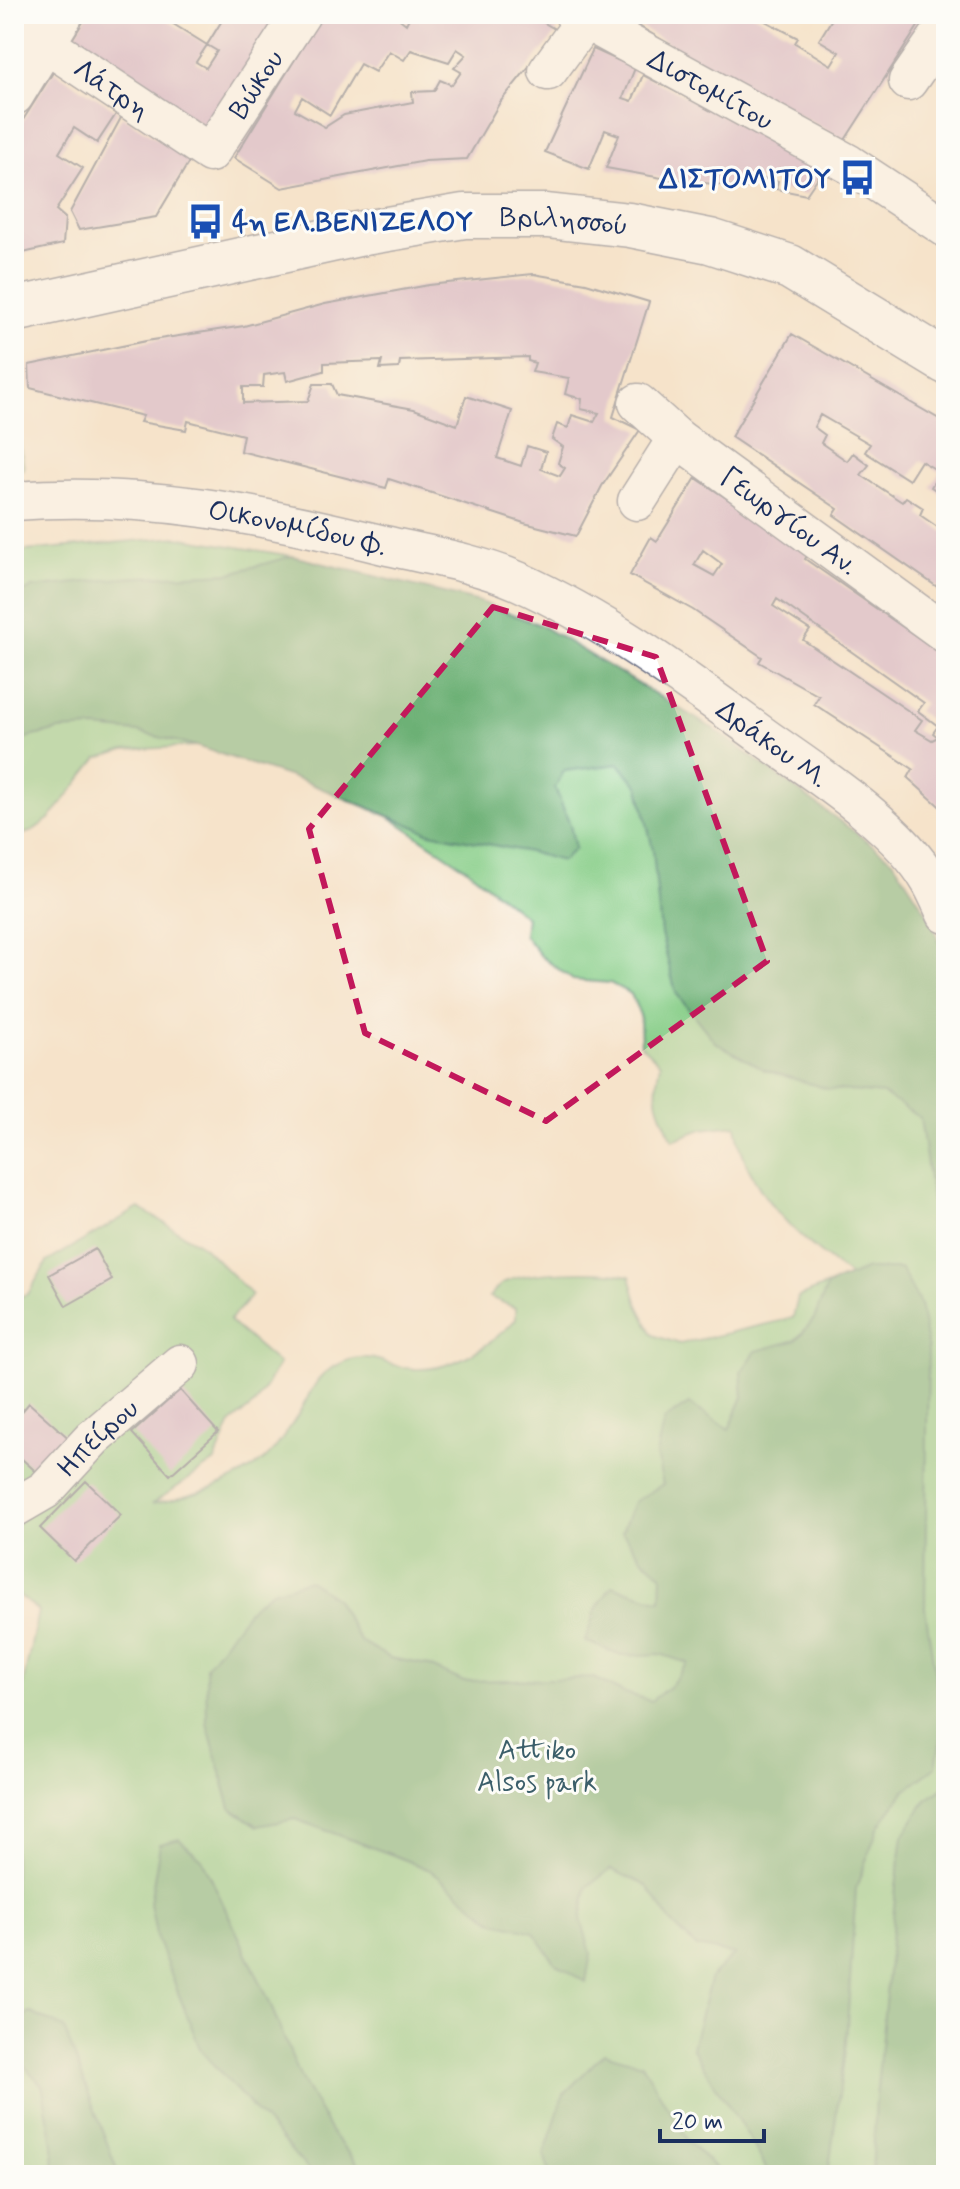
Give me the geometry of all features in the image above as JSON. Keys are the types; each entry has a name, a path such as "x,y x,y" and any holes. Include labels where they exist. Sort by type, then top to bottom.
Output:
{"main road":[{"name":"Βριλησσού","path":"14,310 358,234 464,216 547,216 630,225 710,241 790,267 946,362"}],"street":[{"name":"Βώκου","path":"210,153 301,14"},
{"path":"548,71 580,17"},
{"name":"Διστομίτου","path":"580,17 849,164 946,228"},
{"name":"Λάτρη","path":"14,23 55,29 210,153"},
{"path":"908,81 946,26"},
{"path":"14,96 55,29"},
{"name":"Γεωργίου Αν.","path":"638,403 677,438 946,634"},
{"path":"637,501 677,438"},
{"name":"Οικονομίδου Φ.","path":"14,501 124,499 205,506 298,524 448,560 515,580 570,607"},
{"name":"Δράκου Μ.","path":"570,607 634,643 853,800 898,842 929,879 946,914"},
{"name":"Ηπείρου","path":"14,1508 45,1490 93,1438 180,1364"}],"highlighted area":[{"path":"493,607 656,657 767,961 546,1121 365,1033 309,829"}],"green space":[{"path":"14,400 24,469 14,470"},
{"name":"Attiko Alsos park","path":"177,537 292,556 480,602 540,625 715,730 946,957 946,2175 14,2175 14,1728 38,1611 14,1591 14,1298 28,1294 47,1262 139,1208 204,1247 252,1295 229,1321 279,1364 255,1404 231,1423 215,1461 152,1504 212,1488 253,1468 274,1450 320,1378 344,1362 363,1358 405,1368 429,1368 457,1361 483,1347 516,1319 516,1308 489,1297 501,1284 514,1279 565,1272 630,1276 638,1305 653,1335 680,1344 793,1318 798,1297 850,1276 812,1246 777,1212 750,1172 736,1125 702,1129 673,1140 658,1104 660,1064 641,1045 640,1015 631,994 610,983 573,980 541,956 524,935 526,917 467,869 388,816 306,782 196,746 125,750 98,758 50,818 32,831 14,838 14,552"},
{"path":"292,556 480,602 540,625 715,730 893,860 929,916 946,957 946,1294 920,1118 883,1094 828,1089 765,1070 715,1042 676,993 661,934 653,850 639,787 619,764 564,771 555,788 570,825 575,848 562,861 430,833 306,782 196,746 138,732 95,728 59,730 14,738 14,596 32,588 122,578 231,573"},
{"path":"867,1269 901,1269 920,1304 928,1350 925,1608 943,1725 936,1767 905,1790 878,1828 856,1888 846,2043 828,2175 769,2175 692,2047 711,1977 735,1954 696,1947 671,1922 647,1886 611,1869 587,1887 581,1919 591,1953 586,1982 555,1963 534,1932 493,1921 430,1870 295,1819 258,1826 231,1808 207,1723 206,1666 252,1606 272,1591 309,1580 335,1598 360,1641 390,1658 427,1665 462,1681 594,1678 622,1692 651,1701 670,1686 688,1663 660,1654 621,1656 585,1641 596,1609 612,1586 661,1601 662,1574 644,1560 622,1532 634,1502 663,1484 656,1455 664,1420 689,1404 729,1429 743,1397 741,1372 756,1351 796,1340 814,1319 827,1286"},
{"path":"946,1786 946,2175 872,2175 876,2099 903,1836 926,1800"},
{"path":"179,1839 202,1859 266,1994 301,2079 333,2135 363,2175 313,2175 201,2051 157,1939 150,1903 160,1844"},
{"path":"29,2012 64,2028 119,2175 54,2175 53,2144 42,2085 20,2061 14,2040 14,2027"},
{"path":"604,2053 642,2064 688,2141 722,2175 551,2175 544,2155 564,2094"}],"building":[{"path":"88,14 157,14 207,45 226,14 282,14 210,130 70,43","holes":["207,45 217,51 206,68 196,62"]},
{"path":"323,14 400,14 397,17 406,24 411,14 529,14 558,31 500,102 467,159 425,161 282,188 234,158","holes":["457,49 466,55 454,68 461,72 452,85 440,80 434,91 412,92 413,102 344,115 325,127 295,110 302,97 330,115 360,64 375,72 389,51 404,60 411,50 449,62"]},
{"path":"619,14 752,14 798,38 795,43 831,65 839,52 819,40 835,14 926,14 845,140 692,58"},
{"path":"593,49 635,68 623,98 632,101 643,75 825,167 806,195 776,189 778,181 751,177 747,188 606,168 619,135 605,130 589,169 545,152"},
{"path":"54,71 118,111 97,143 74,128 59,153 83,168 56,210 65,218 63,244 14,255 14,134"},
{"path":"122,116 190,160 156,217 79,230 70,212"},
{"path":"533,274 586,283 649,302 613,417 640,430 602,486 576,536 524,523 389,479 386,488 240,451 243,435 188,421 186,430 140,422 143,416 30,388 29,365 146,341 244,326 325,304 429,285","holes":["528,357 528,361 535,363 532,372 569,378 565,394 582,399 581,409 599,413 594,422 572,415 568,428 557,424 552,439 563,447 558,463 565,468 560,476 541,469 546,452 527,446 521,466 497,458 512,411 466,396 457,425 414,409 337,395 332,384 314,384 308,401 243,403 243,387 263,387 264,375 285,372 287,381 324,371 324,363 382,361 380,369 399,368 400,361"]},
{"path":"792,334 946,423 946,497 931,487 940,472 921,461 909,480 865,452 870,444 820,415 814,427 825,435 821,443 847,461 853,453 869,465 861,475 902,502 906,497 923,508 920,515 946,533 946,593 834,515 838,509 731,437"},
{"path":"696,478 809,553 805,559 946,657 946,812 908,778 913,769 814,704 819,696 759,662 762,657 693,610 630,575 651,537 657,541","holes":["703,550 722,564 714,576 694,565","777,599 924,703 918,711 938,726 933,733 938,737 932,740 915,730 922,720 803,640 810,630 773,606"]},
{"path":"95,1249 112,1280 66,1306 49,1275"},
{"path":"180,1390 218,1432 170,1475 132,1433"},
{"path":"29,1403 72,1441 41,1476 14,1452 14,1421"},
{"path":"86,1481 121,1515 74,1561 40,1528"}],"place":[{"name":"ΔΙΣΤΟΜΙΤΟΥ","path":"857,178"},
{"name":"4η ΕΛ.ΒΕΝΙΖΕΛΟΥ","path":"206,221"}]}
